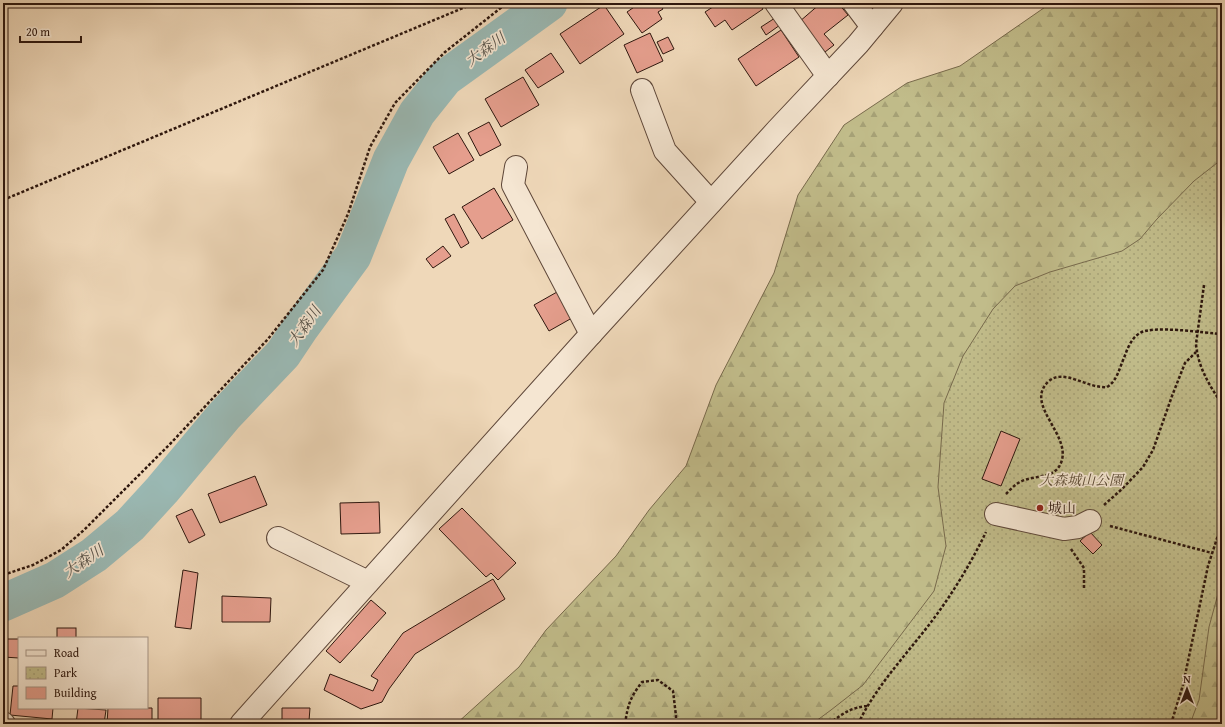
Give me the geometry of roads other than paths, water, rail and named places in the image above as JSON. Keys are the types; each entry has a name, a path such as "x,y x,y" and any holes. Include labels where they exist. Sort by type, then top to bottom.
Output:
{"street":[{"path":"776,3 828,76"},
{"path":"854,3 872,27"},
{"path":"241,724 591,334 828,76 892,3"},
{"path":"642,90 665,151 711,202"},
{"path":"516,167 513,185 591,334"},
{"path":"996,514 1057,528 1070,529 1090,521"},
{"path":"278,538 368,582"}],"waterway":[{"name":"大森川","path":"3,603 55,580 94,555 130,525 162,490 224,416 283,354 353,256 391,160 417,113 445,78 549,3"}],"place":[{"name":"城山","path":"1040,508"}],"park label":[{"name":"大森城山公園","path":"1081,480"}]}
